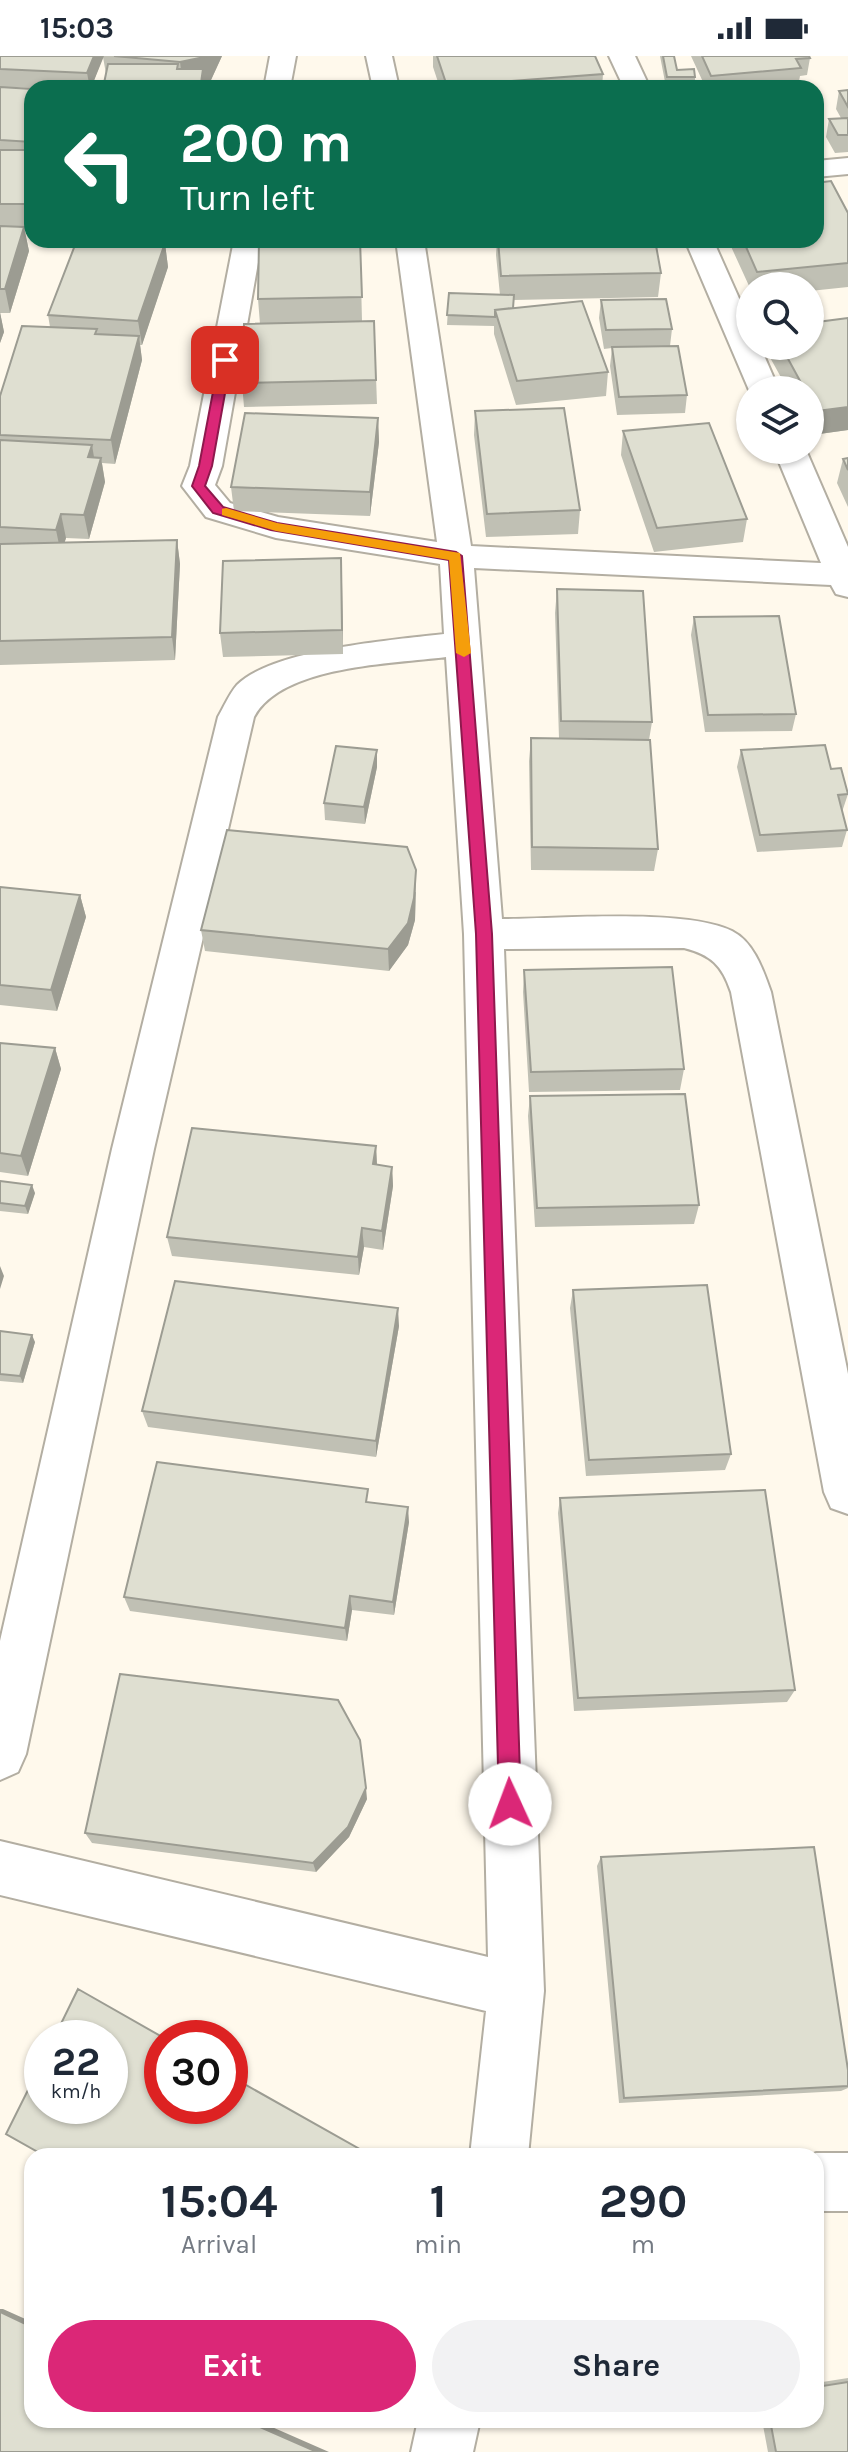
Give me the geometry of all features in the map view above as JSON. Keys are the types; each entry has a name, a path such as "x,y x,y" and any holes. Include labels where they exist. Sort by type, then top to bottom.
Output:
{"street":[{"path":"278,80 283,56"},
{"path":"379,56 384,80"},
{"path":"622,56 633,80"},
{"path":"824,168 848,166"},
{"path":"247,248 206,466 198,486 218,510 276,527 456,556 846,579 796,464"},
{"path":"411,248 456,556 484,934 516,1991 500,2148"},
{"path":"702,248 758,376"},
{"path":"0,1754 133,1149 236,717 250,693 273,679 341,661 463,643"},
{"path":"484,934 684,933 720,942 742,965 751,992 848,1492"},
{"path":"0,1868 516,1991"},
{"path":"824,2182 848,2182"},
{"path":"442,2452 447,2428"}],"building":[{"path":"0,56 94,56 87,73 0,69"},
{"path":"114,56 209,56 180,62"},
{"path":"437,56 595,56 603,74 525,80 445,80"},
{"path":"663,56 674,56 677,70 694,69 695,77 667,77"},
{"path":"702,56 810,58 796,59 801,68 711,76"},
{"path":"108,64 178,64 177,69 203,69 201,80 105,80"},
{"path":"0,87 24,88 24,142 0,140"},
{"path":"848,90 848,107 839,91"},
{"path":"848,118 848,135 838,135 829,119"},
{"path":"0,150 24,150 24,204 0,204"},
{"path":"831,181 848,213 848,263 757,272 746,248 824,248 824,182"},
{"path":"0,226 24,227 5,289 0,289"},
{"path":"74,248 163,248 138,321 48,315"},
{"path":"259,248 360,248 362,297 258,299"},
{"path":"499,248 656,248 661,273 501,276"},
{"path":"449,293 514,295 513,308 495,310 495,317 447,315"},
{"path":"666,299 672,329 606,330 601,300"},
{"path":"582,301 608,372 517,381 495,310"},
{"path":"848,318 848,407 824,410 824,376 797,376 789,360 824,360 824,321"},
{"path":"374,321 376,380 242,383 244,324"},
{"path":"22,326 97,329 95,334 139,336 111,440 0,435 0,396"},
{"path":"678,346 687,395 619,397 612,347"},
{"path":"564,408 580,510 487,514 475,411"},
{"path":"245,413 378,418 370,492 231,487"},
{"path":"709,423 747,519 657,528 623,431"},
{"path":"0,440 92,445 88,457 101,458 84,515 61,514 56,530 0,527"},
{"path":"177,540 172,637 0,641 0,544"},
{"path":"341,558 342,630 220,633 223,561"},
{"path":"557,589 643,591 652,722 561,721"},
{"path":"779,616 796,714 708,715 694,617"},
{"path":"531,738 650,740 658,849 532,847"},
{"path":"825,745 831,769 841,768 848,794 838,795 847,830 760,835 741,750"},
{"path":"336,746 377,750 364,807 324,803"},
{"path":"227,830 407,847 416,870 408,923 388,949 201,930"},
{"path":"0,887 80,895 51,990 0,985"},
{"path":"672,967 684,1069 531,1072 524,970"},
{"path":"0,1043 55,1048 21,1156 0,1153"},
{"path":"685,1094 699,1205 537,1208 530,1096"},
{"path":"192,1128 376,1146 373,1164 392,1167 382,1231 362,1228 358,1257 167,1237"},
{"path":"0,1181 32,1185 25,1206 0,1203"},
{"path":"175,1281 398,1308 376,1441 142,1411"},
{"path":"707,1285 731,1454 589,1460 573,1290"},
{"path":"0,1331 32,1335 20,1376 0,1374"},
{"path":"157,1462 368,1489 366,1502 408,1507 393,1602 350,1596 345,1628 124,1597"},
{"path":"765,1490 795,1690 578,1698 560,1498"},
{"path":"120,1674 338,1700 360,1740 366,1788 348,1827 313,1863 85,1833"},
{"path":"814,1847 848,2086 624,2098 601,1857"},
{"path":"78,1989 144,2027 144,2124 248,2124 248,2086 358,2148 31,2148 6,2134 24,2098 24,2124 128,2124 128,2020 63,2020"},
{"path":"0,2312 24,2323 24,2428 262,2428 317,2452 0,2452"},
{"path":"848,2382 848,2452 776,2452 772,2428 824,2428 824,2386"}],"slow traffic":[{"path":"226,512 276,527 456,556 464,653"}],"route":[{"path":"225,360 206,466 198,486 218,510 276,527 456,556 484,934 510,1804"}]}
